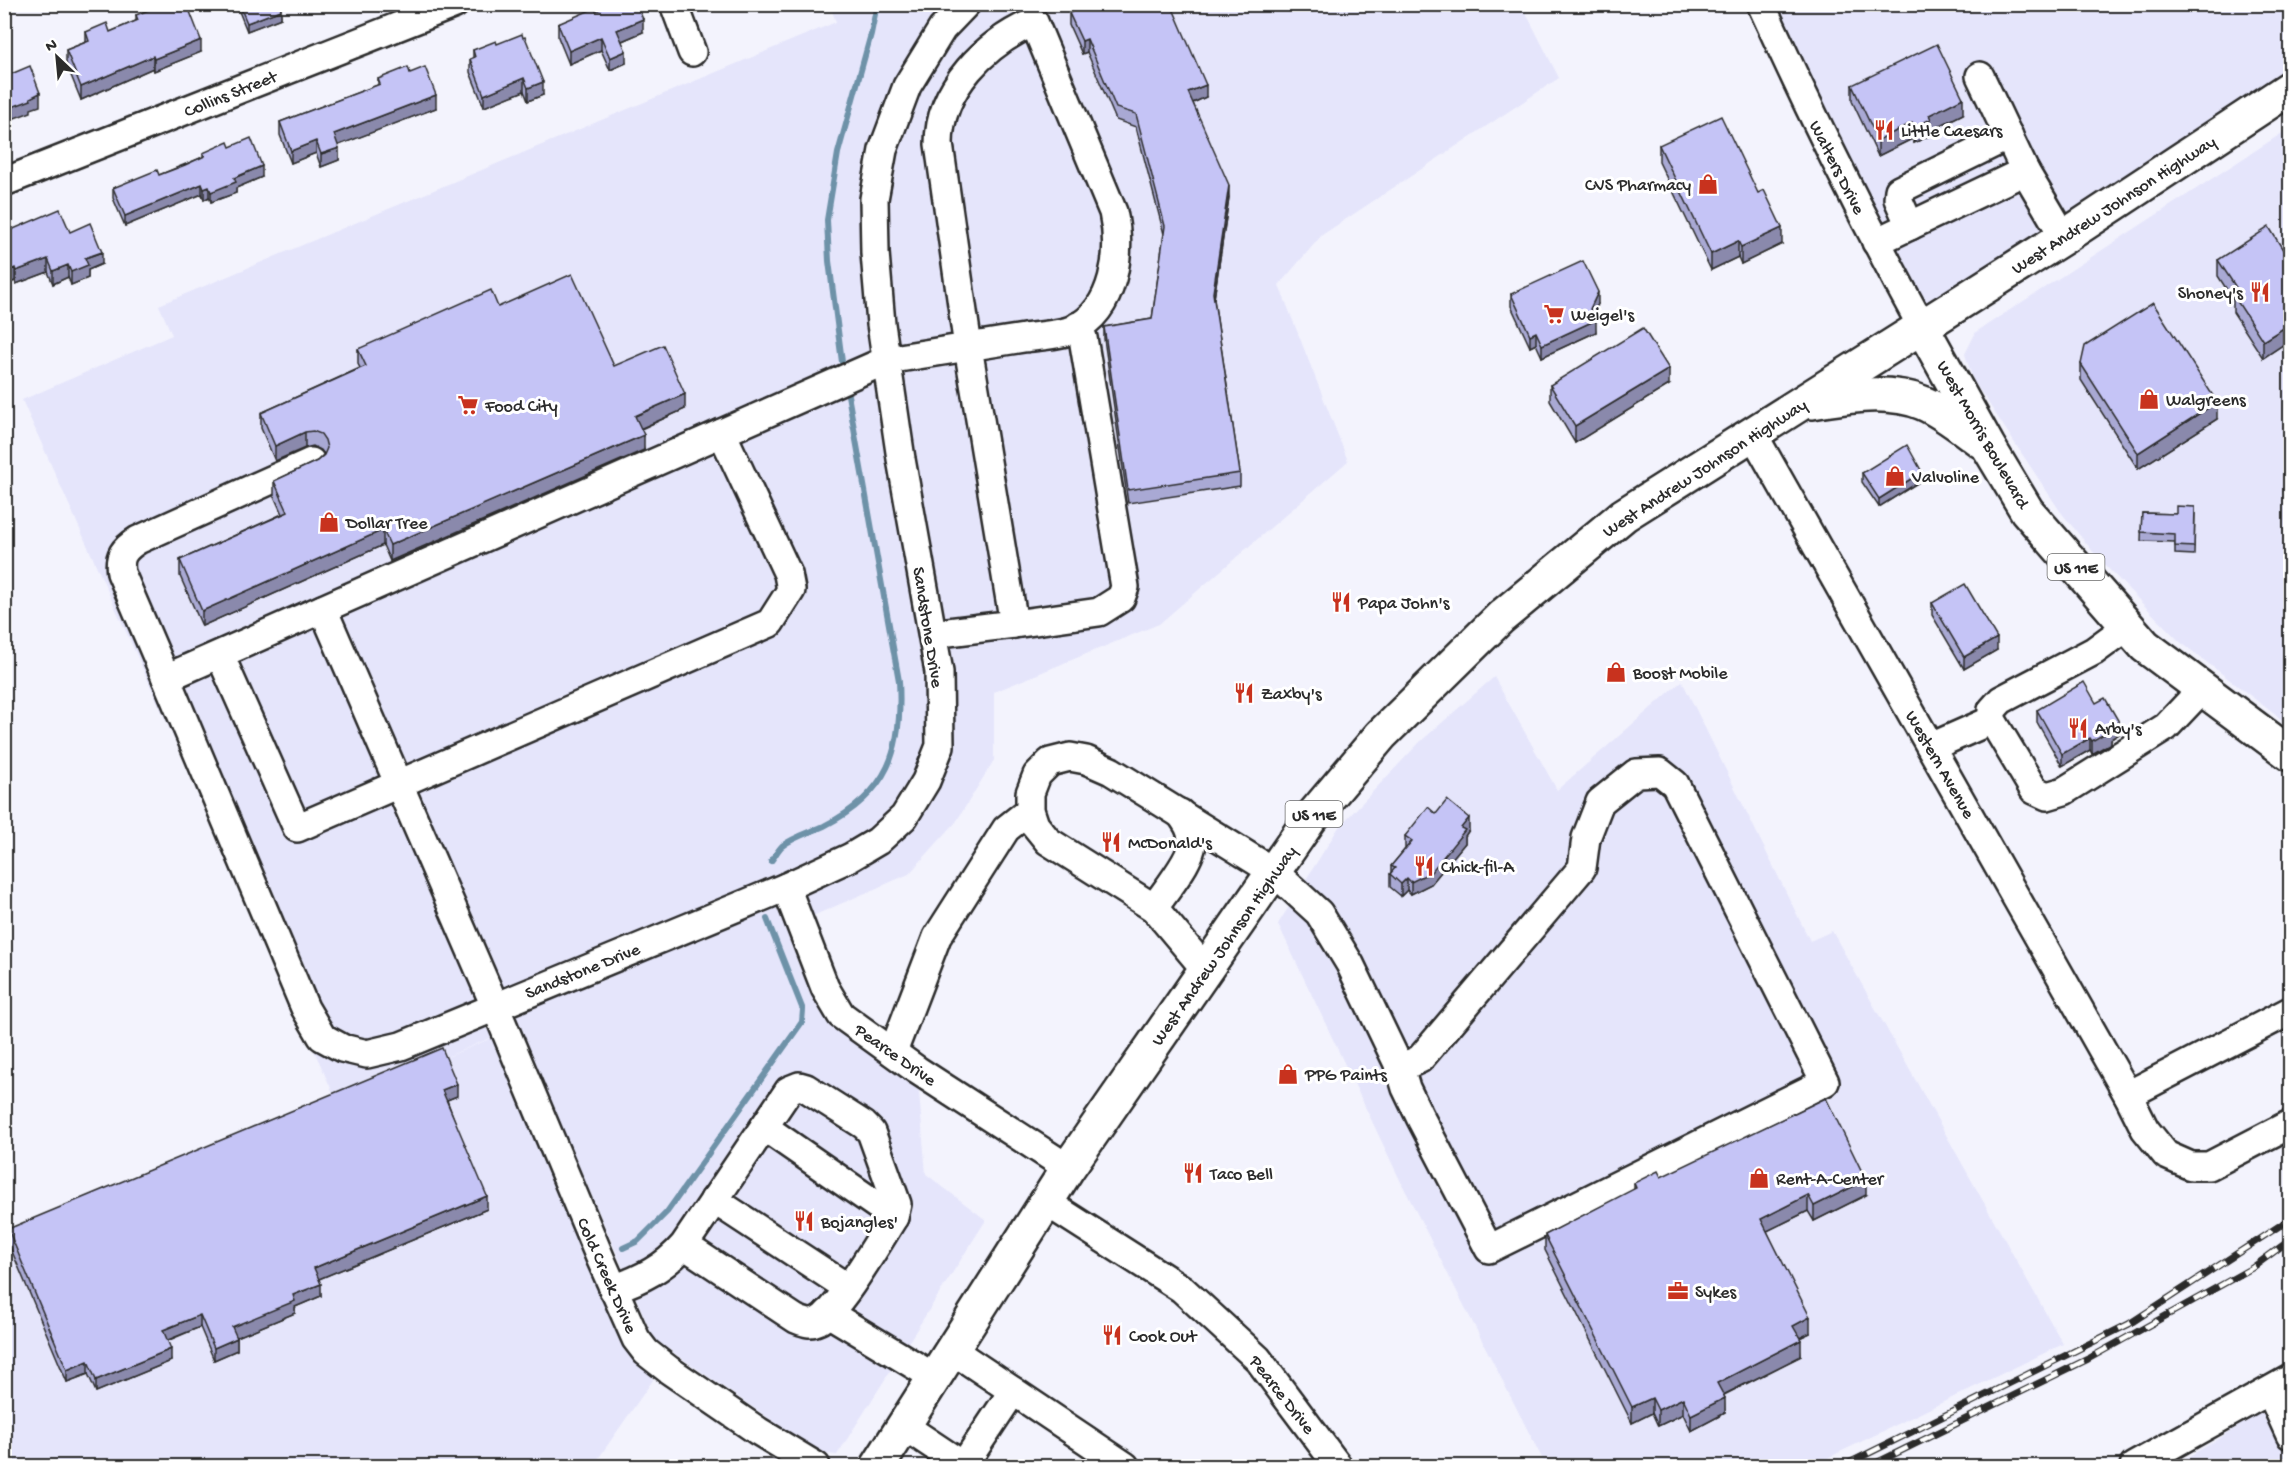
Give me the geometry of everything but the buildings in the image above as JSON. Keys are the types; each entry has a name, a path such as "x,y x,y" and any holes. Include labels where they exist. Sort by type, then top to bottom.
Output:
{"main road":[{"name":"West Andrew Johnson Highway","path":"878,1467 1068,1168 1310,819 1381,735 1501,616 1624,515 2064,237 2290,88"},
{"name":"West Morris Boulevard","path":"1922,327 1988,447 2027,511 2145,646 2290,754"},
{"path":"1801,403 1841,397 1882,395 1906,398 1936,410 1988,447"}],"street":[{"name":"Collins Street","path":"4,182 454,4"},
{"path":"674,4 692,52"},
{"name":"Sandstone Drive","path":"311,462 138,540 125,548 119,561 121,573 305,1008 322,1037 342,1047 367,1054 401,1046 786,887 851,857 878,840 904,817 926,781 940,746 939,672 901,459 887,360 875,253 874,199 883,150 907,86 942,29 966,4"},
{"name":"Walters Drive","path":"1761,4 1797,84 1876,242 1922,327"},
{"path":"166,678 887,360 969,347 1073,330 1100,308 1109,291 1117,230 1113,212 1034,22 1011,32 960,80 946,109 939,131 969,347 1014,624"},
{"path":"926,56 960,80"},
{"path":"1980,76 2025,171 2064,237"},
{"path":"1910,226 1898,199 1899,190 2009,136"},
{"path":"1876,242 2025,171"},
{"path":"932,634 1099,612 1121,598 1125,587 1083,338 1078,326"},
{"path":"220,655 297,828 770,623 791,590 788,574 722,433"},
{"name":"Western Avenue","path":"1753,434 2128,1095 2145,1129 2166,1155 2191,1166 2209,1166 2290,1124"},
{"name":"Cold Creek Drive","path":"323,609 636,1339 646,1352 669,1370 758,1431 816,1467"},
{"path":"2127,626 2094,651 2001,700 1992,710 1992,720 2034,790 2047,796 2064,791 2166,728 2202,689"},
{"path":"1931,747 1992,720"},
{"path":"1206,970 1154,908 1048,841 1035,825 1030,810 1030,793 1037,775 1050,762 1070,757 1086,760 1111,771 1274,872 1319,913 1350,964 1400,1068 1406,1088 1489,1249 1825,1082 1675,784 1660,772 1636,773 1600,802 1586,838 1582,868 1420,1059 1400,1068"},
{"path":"893,1052 937,937 1006,829 1030,810"},
{"path":"1154,908 1187,859 1193,841 1189,826 1180,813"},
{"name":"Pearce Drive","path":"786,887 825,988 841,1015 1068,1168"},
{"path":"2128,1095 2290,1011"},
{"path":"613,1289 642,1279 671,1260 684,1245 789,1090 798,1086 806,1088 864,1125 871,1132 897,1204 894,1217 848,1288 820,1320 810,1324 796,1319 684,1245"},
{"path":"764,1127 894,1217"},
{"path":"714,1200 848,1288"},
{"name":"Pearce Drive","path":"1046,1202 1182,1288 1258,1359 1338,1467"},
{"path":"828,1313 934,1377"},
{"path":"952,1350 1125,1467"},
{"path":"2134,1467 2280,1385 2290,1435"},
{"path":"904,1426 963,1466 1014,1391"}],"shaded area":[{"path":"830,5 1522,5 1559,78 1322,235 1279,285 1348,461 1159,624 994,692 994,760 956,822 909,874 799,922 825,988 917,1070 926,1174 986,1220 837,1455 819,1453 654,1339 518,1026 393,1080 506,1032 653,1380 593,1466 5,1466 5,1243 338,1104 22,400 172,335 159,305 836,22"},
{"path":"1761,5 2290,5 2290,86 1922,327"},
{"path":"2290,128 2290,726 2179,641 2099,559 2060,511 1973,380 1965,354 1976,332"},
{"path":"1494,677 1557,790 1682,681 1810,941 1832,931 2063,1344 1811,1466 1546,1466 1400,1180 1278,924 1339,827 1420,742"},
{"path":"2290,1393 2290,1466 2172,1466 2217,1440"}],"waterway":[{"path":"842,362 829,261 827,220 838,153 877,4"},
{"path":"771,861 787,843 824,826 864,799 877,784 887,767 898,728 899,681 848,395"},
{"path":"623,1248 638,1241 667,1212 802,1022 803,1010 767,919"}],"railway":[{"path":"1843,1466 2129,1324 2290,1219"},
{"path":"1870,1466 2088,1359 2252,1268 2290,1240"}],"place":[{"name":"Little Caesars","path":"1884,130"},
{"name":"CVS Pharmacy","path":"1708,184"},
{"name":"Shoney's","path":"2260,292"},
{"name":"Weigel's","path":"1554,314"},
{"name":"Walgreens","path":"2149,399"},
{"name":"Food City","path":"468,405"},
{"name":"Valvoline","path":"1895,476"},
{"name":"Dollar Tree","path":"329,522"},
{"name":"Papa John's","path":"1341,602"},
{"name":"Boost Mobile","path":"1616,672"},
{"name":"Zaxby's","path":"1244,693"},
{"name":"Arby's","path":"2078,728"},
{"name":"McDonald's","path":"1111,842"},
{"name":"Chick-fil-A","path":"1424,866"},
{"name":"PPG Paints","path":"1288,1074"},
{"name":"Taco Bell","path":"1193,1173"},
{"name":"Rent-A-Center","path":"1759,1178"},
{"name":"Bojangles'","path":"804,1221"},
{"name":"Sykes","path":"1678,1291"},
{"name":"Cook Out","path":"1112,1335"}]}
